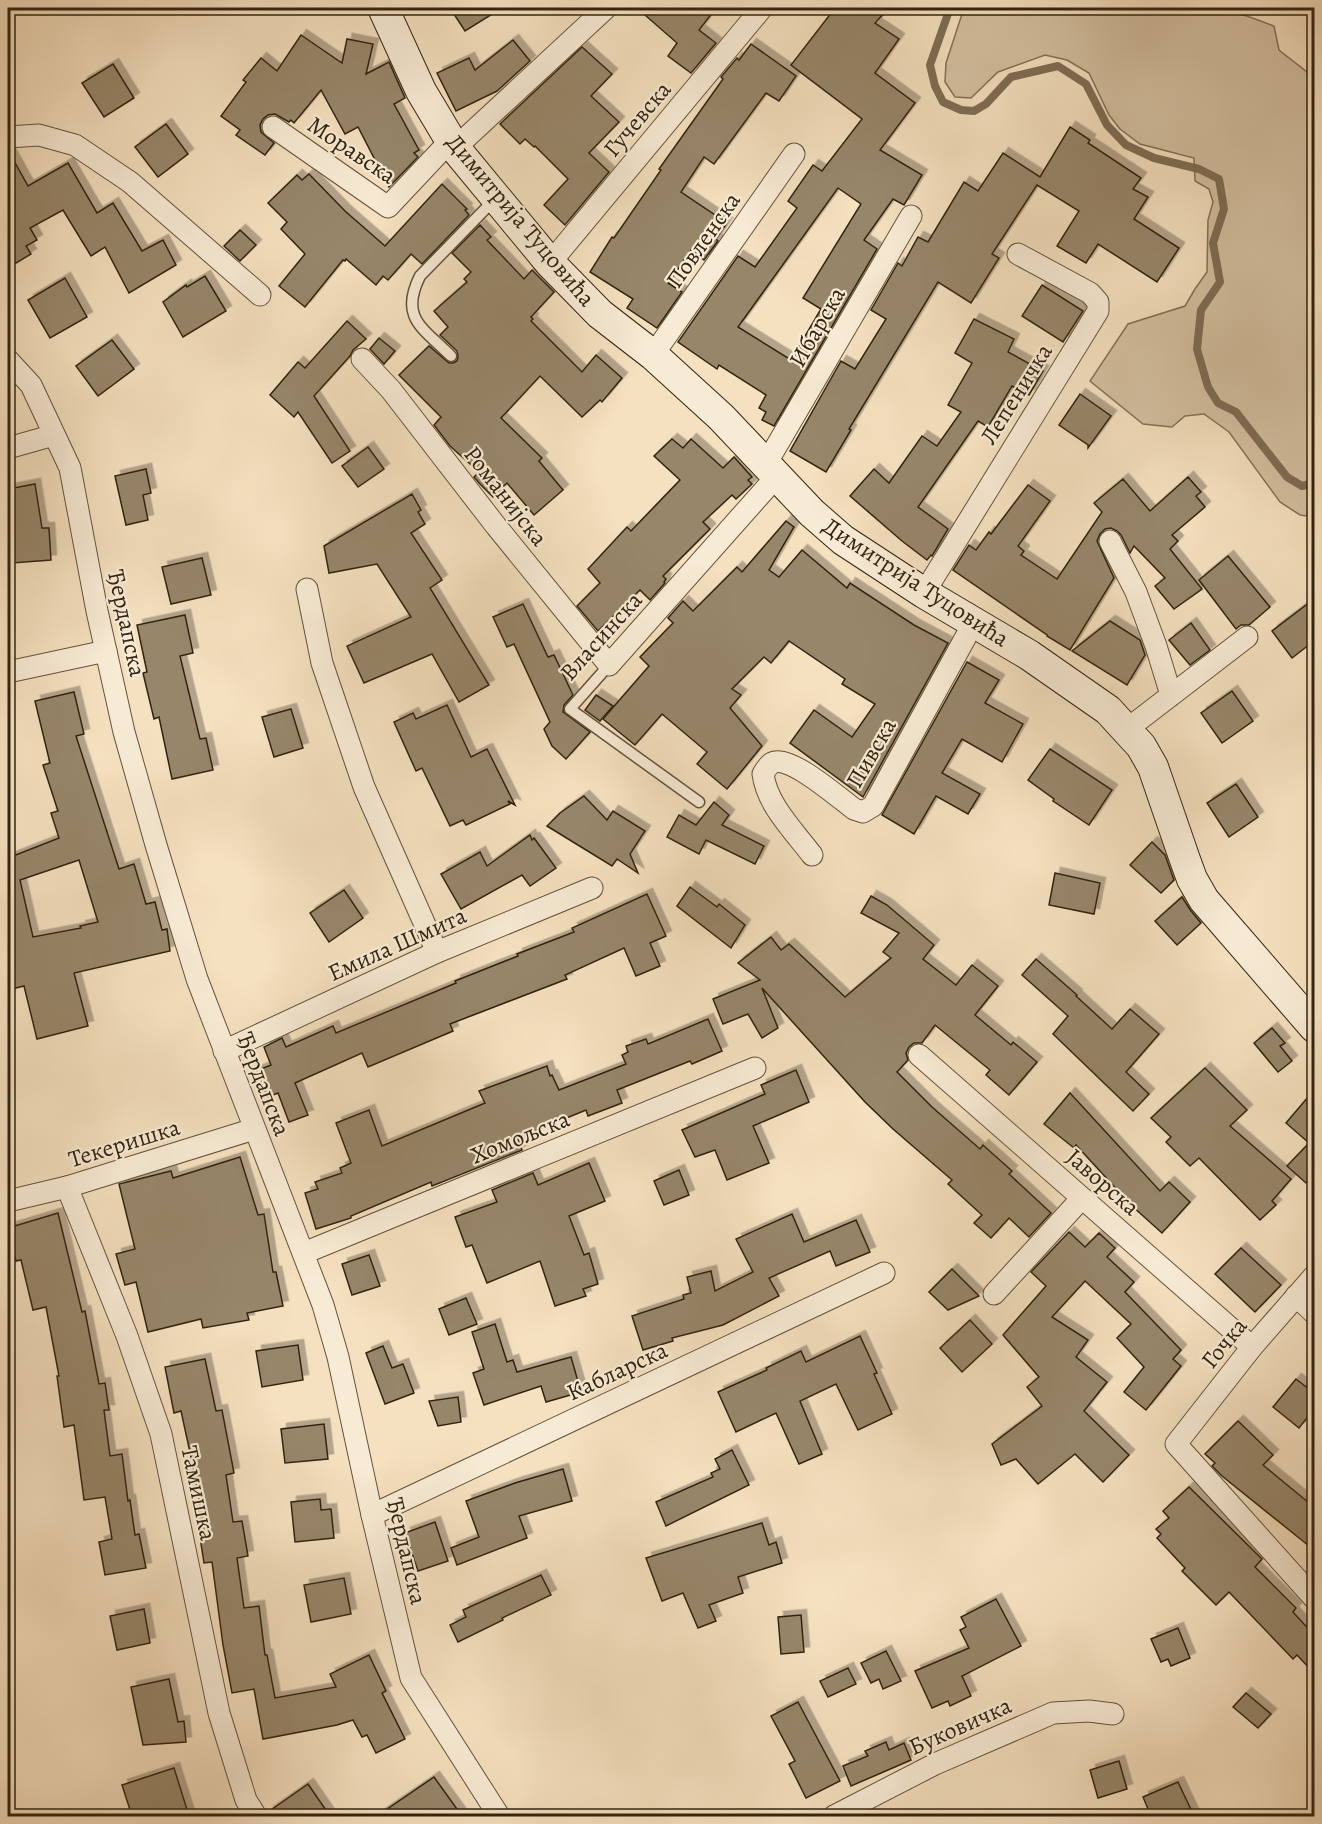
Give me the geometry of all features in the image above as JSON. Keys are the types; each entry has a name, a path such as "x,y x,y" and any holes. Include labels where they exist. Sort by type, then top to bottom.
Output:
{"street":[{"name":"Димитрија Туцовића","path":"383,8 421,90 453,144 550,263 600,314 653,355 721,417 812,513 843,540 1029,655 1108,710 1141,746 1154,767 1192,879 1204,900 1312,1019"},
{"path":"453,144 606,8"},
{"name":"Гучевска","path":"550,263 762,8"},
{"name":"Моравска","path":"273,127 388,207 453,144"},
{"path":"8,136 39,135 75,145 130,182 260,295"},
{"name":"Повленска","path":"653,355 794,154"},
{"name":"Ибарска","path":"771,471 912,216"},
{"name":"Лепеничка","path":"924,592 1098,311 1098,302 1090,293 1018,254"},
{"name":"Романијска","path":"362,359 391,390 496,526 609,665"},
{"name":"Ђердапска","path":"8,360 31,385 70,468 124,732 197,979 323,1305 338,1358 372,1515 411,1677 498,1816"},
{"path":"8,448 54,435"},
{"name":"Власинска","path":"609,665 771,471"},
{"path":"1110,541 1136,592 1171,695"},
{"path":"306,589 322,663 364,787 437,952"},
{"name":"Пивска","path":"812,855 774,805 764,786 763,774 771,763 779,761 797,767 854,809 863,812 873,806 974,622"},
{"path":"1126,730 1247,637"},
{"path":"8,672 106,651"},
{"name":"Емила Шмита","path":"224,1051 437,952 592,888"},
{"name":"Јаворска","path":"919,1056 1252,1347"},
{"name":"Хомољска","path":"304,1253 755,1068"},
{"name":"Текеришка","path":"8,1201 67,1187 254,1129"},
{"name":"Тамишка","path":"67,1187 127,1336 161,1434 219,1713 246,1800 256,1816"},
{"path":"994,1294 1082,1198"},
{"name":"Кабларска","path":"372,1515 884,1273"},
{"name":"Гочка","path":"1314,1276 1252,1347 1176,1444 1314,1598"},
{"path":"1296,1296 1314,1313"},
{"name":"Буковичка","path":"834,1816 935,1764 1053,1713 1089,1711 1113,1714"}],"lane":[{"path":"452,356 413,316 412,291 420,276 496,197"},
{"name":"Власинска","path":"609,665 570,709 699,802"}],"shaded area":[{"path":"964,8 1212,8 1247,16 1274,26 1279,50 1307,72 1314,83 1314,517 1300,515 1280,502 1229,432 1204,414 1185,416 1172,427 1143,424 1090,381 1128,324 1185,306 1207,272 1208,220 1213,202 1209,189 1195,181 1194,158 1140,144 1120,129 1109,115 1089,73 1067,60 1045,55 998,72 971,98 955,97 945,82 946,63"}],"building":[{"path":"450,8 502,8 465,31"},
{"path":"637,8 716,8 699,30 716,43 691,73 668,56 677,43"},
{"path":"835,8 889,8 875,23 899,39 875,73 915,103 880,150 922,175 904,205 893,199 864,240 877,249 774,426 762,420 766,412 759,408 766,395 719,365 717,369 678,342 738,256 755,267 797,208 788,201 813,165 822,171 862,119 791,65","holes":["838,188 861,204 803,298 821,309 791,360 738,327"]},
{"path":"301,35 342,63 347,39 373,44 366,74 389,62 405,98 394,104 419,150 414,153 418,157 389,187 358,127 345,134 321,90 294,123 275,114 263,119 260,125 261,132 274,143 265,155 236,135 240,130 221,116 246,82 243,80 261,58 277,71"},
{"path":"513,40 530,61 497,91 456,111 437,73 469,58 475,70"},
{"path":"751,44 796,76 779,101 766,93 714,164 704,157 681,192 727,223 716,239 718,241 704,260 691,250 668,283 682,292 657,328 627,308 633,299 590,272 723,79 721,77 737,58 739,60"},
{"path":"582,47 612,74 591,96 619,122 589,153 609,172 565,225 544,205 568,179 535,146 525,139 520,144 500,124"},
{"path":"113,64 134,98 104,117 82,83"},
{"path":"166,124 188,154 158,177 135,147"},
{"path":"1070,127 1090,140 1088,143 1141,178 1133,189 1148,197 1134,219 1179,248 1157,282 1098,244 1086,263 1057,246 1079,211 1037,185 992,254 999,258 971,303 938,282 849,429 851,430 826,472 790,451 841,361 855,369 886,319 871,310 898,263 902,266 918,237 928,242 964,182 978,191 1003,153 1040,177"},
{"path":"8,150 28,186 68,163 97,213 113,203 142,251 163,240 176,265 129,293 105,247 91,256 63,210 30,228 37,240 26,246 31,254 8,268"},
{"path":"309,174 345,211 385,246 442,184 467,209 465,210 469,215 422,264 411,254 388,280 383,276 376,285 346,259 343,260 305,307 279,286 305,254 281,229 287,222 268,203 297,175 302,180"},
{"path":"480,225 491,237 487,240 524,279 532,270 554,292 531,317 533,319 531,321 582,372 596,355 622,378 602,402 600,400 582,417 540,376 501,418 542,458 539,461 563,490 534,515 507,483 493,497 480,484 474,477 479,472 450,446 434,425 441,417 399,375 429,346 449,363 457,361 457,351 440,335 448,327 434,311 467,282 464,279 471,272 452,253"},
{"path":"240,230 256,245 240,261 224,246"},
{"path":"205,276 226,311 183,337 163,302 186,285 187,287"},
{"path":"65,278 87,317 50,338 28,300"},
{"path":"1042,285 1083,311 1063,342 1022,316"},
{"path":"974,319 1014,339 1008,352 1043,371 1029,395 1012,386 988,427 978,421 918,507 948,529 932,556 927,560 850,496 874,469 889,483 922,436 937,446 961,412 948,405 972,363 955,353"},
{"path":"347,321 366,339 353,350 314,396 350,451 332,463 298,412 294,417 270,395 298,362 305,368"},
{"path":"379,338 395,351 384,364 370,349"},
{"path":"112,340 134,369 98,396 76,366"},
{"path":"1080,394 1111,416 1088,448 1088,445 1059,425"},
{"path":"672,439 683,448 691,439 723,468 734,457 752,477 748,480 752,484 736,499 732,495 703,522 710,529 663,576 666,579 665,583 650,600 640,590 598,631 577,606 600,583 588,569 627,527 631,531 680,480 654,456"},
{"path":"368,447 384,469 358,487 342,466"},
{"path":"146,469 151,493 143,495 148,520 126,525 115,476"},
{"path":"1188,477 1201,492 1196,496 1205,507 1172,535 1178,541 1170,549 1202,589 1174,609 1155,586 1165,578 1134,546 1130,553 1121,535 1111,528 1105,529 1097,541 1114,578 1070,650 953,570 969,545 976,550 989,532 991,534 1028,485 1050,501 1018,546 1024,551 1021,555 1057,579 1102,512 1094,503 1123,479 1150,511"},
{"path":"35,484 42,528 49,528 51,560 12,563 8,489"},
{"path":"412,494 421,510 418,512 425,524 411,533 442,580 430,588 489,685 459,702 432,654 364,683 347,646 411,617 377,564 329,573 324,546"},
{"path":"786,521 794,527 769,570 779,577 802,550 847,588 850,583 914,625 948,643 863,797 790,743 814,710 852,737 875,704 842,684 845,679 789,641 771,663 764,657 732,689 741,695 730,708 762,746 727,789 697,764 707,752 662,714 635,745 603,719 649,666 640,657 673,623 668,618 683,601 693,611 737,567 742,572"},
{"path":"1228,556 1270,607 1249,625 1241,625 1236,629 1199,580"},
{"path":"202,558 211,595 171,604 162,567"},
{"path":"1314,599 1314,641 1292,658 1272,631"},
{"path":"523,604 548,657 554,655 573,695 564,705 563,712 590,732 566,759 552,746 544,729 550,722 514,644 507,647 493,617"},
{"path":"185,615 193,653 180,656 200,739 206,738 213,770 172,779 159,717 154,719 143,673 147,672 137,625"},
{"path":"1110,621 1140,640 1145,655 1127,685 1072,651"},
{"path":"1191,623 1210,650 1190,665 1169,640"},
{"path":"967,662 999,680 985,703 1023,724 1002,762 962,739 942,773 980,794 968,814 936,796 914,834 882,815"},
{"path":"1232,691 1253,721 1222,743 1201,713"},
{"path":"74,692 84,734 76,736 119,869 134,864 146,904 155,902 162,930 167,929 170,951 74,973 88,1026 37,1039 24,986 8,990 8,858 59,838 51,813 58,811 43,765 50,763 35,701","holes":["79,860 98,922 80,926 81,928 33,937 20,880"]},
{"path":"596,695 613,706 600,721 585,710"},
{"path":"447,705 471,757 487,749 515,805 508,801 510,804 466,825 463,820 450,826 422,768 416,771 394,722 413,713 416,719"},
{"path":"291,709 303,748 274,757 262,717"},
{"path":"1050,749 1112,790 1089,825 1053,801 1054,799 1028,780"},
{"path":"1236,784 1258,817 1229,837 1207,803"},
{"path":"584,796 607,820 613,811 645,831 630,854 638,873 617,859 612,866 547,826 560,813"},
{"path":"714,802 729,815 722,825 764,846 755,864 706,840 699,854 667,837 679,815 696,825"},
{"path":"530,835 556,868 530,886 522,875 461,909 441,874 480,852 487,866"},
{"path":"1152,842 1165,855 1174,880 1161,893 1130,865"},
{"path":"1055,873 1100,883 1094,914 1049,905"},
{"path":"690,887 717,907 719,904 745,925 731,948 677,906"},
{"path":"344,890 363,918 329,942 310,913"},
{"path":"647,894 666,936 650,943 660,966 636,976 624,948 565,975 567,979 450,1024 453,1031 368,1067 362,1053 295,1083 308,1115 289,1122 278,1093 268,1097 256,1071 271,1065 264,1047 282,1038 286,1047 333,1026 336,1033 518,956 517,954 574,932 572,928"},
{"path":"871,896 887,905 934,945 923,959 956,985 972,965 998,986 975,1015 1011,1045 1013,1042 1037,1062 1009,1095 986,1075 990,1070 935,1025 922,1043 914,1043 909,1047 906,1053 908,1060 897,1072 932,1107 980,1149 983,1145 1012,1171 1009,1174 1051,1213 1029,1237 1009,1218 991,1238 974,1223 982,1215 948,1184 952,1180 865,1102 762,988 778,1028 762,1038 748,1014 723,1024 713,999 760,980 738,963 771,937 781,950 789,944 845,997 891,958 883,952 899,933 861,913"},
{"path":"1182,897 1201,923 1177,945 1155,921"},
{"path":"1036,959 1112,1029 1130,1009 1159,1034 1126,1072 1149,1094 1133,1111 1053,1034 1068,1016 1022,975"},
{"path":"708,1019 722,1051 617,1090 622,1103 588,1116 586,1110 518,1138 522,1150 432,1186 431,1182 351,1216 351,1218 316,1229 305,1193 318,1189 315,1182 342,1173 340,1168 351,1163 336,1123 369,1110 382,1146 485,1103 479,1091 547,1066 559,1090 626,1064 622,1055 628,1052 626,1046 646,1039 648,1044"},
{"path":"1272,1028 1285,1043 1280,1046 1292,1061 1278,1072 1254,1043"},
{"path":"1205,1068 1247,1110 1230,1126 1291,1179 1272,1201 1276,1205 1260,1220 1199,1158 1190,1166 1166,1142 1171,1137 1151,1118"},
{"path":"796,1070 809,1102 753,1126 769,1163 727,1180 715,1150 695,1157 682,1130 765,1094 761,1085"},
{"path":"1314,1090 1314,1173 1306,1183 1287,1166 1309,1143 1286,1123"},
{"path":"1070,1093 1160,1191 1169,1182 1190,1202 1162,1233 1132,1206 1076,1145 1074,1148 1044,1124"},
{"path":"240,1157 258,1215 264,1214 273,1272 276,1272 283,1306 247,1313 249,1320 203,1328 201,1319 148,1332 136,1282 125,1285 116,1254 135,1249 119,1184 171,1171 173,1178"},
{"path":"589,1163 605,1201 569,1216 584,1255 589,1253 598,1284 583,1289 586,1296 555,1306 540,1261 487,1283 472,1245 466,1247 455,1217 497,1202 492,1190 533,1173 538,1185"},
{"path":"679,1170 689,1195 664,1205 654,1181"},
{"path":"58,1213 82,1312 85,1311 99,1384 105,1383 109,1410 104,1410 110,1456 122,1454 135,1535 139,1534 146,1568 105,1575 99,1542 112,1539 105,1497 84,1500 74,1425 64,1427 57,1376 59,1376 46,1307 33,1310 21,1260 16,1261 8,1228"},
{"path":"792,1214 804,1242 856,1220 870,1252 836,1266 830,1251 769,1278 779,1296 723,1325 672,1338 673,1341 643,1350 632,1316 684,1299 683,1295 691,1293 687,1277 711,1271 715,1291 753,1272 736,1239"},
{"path":"1069,1232 1085,1247 1099,1233 1115,1248 1107,1257 1134,1282 1125,1292 1181,1350 1173,1359 1181,1366 1146,1410 1124,1392 1144,1367 1117,1338 1131,1324 1085,1281 1052,1317 1088,1340 1076,1357 1107,1382 1084,1411 1129,1455 1103,1482 1075,1454 1038,1484 1016,1459 1001,1465 992,1444 1042,1406 1027,1387 1039,1377 1003,1335 1046,1286 1031,1272"},
{"path":"1241,1248 1281,1285 1255,1312 1215,1274"},
{"path":"369,1255 380,1286 352,1295 342,1264"},
{"path":"952,1269 979,1296 948,1310 929,1292"},
{"path":"466,1298 477,1324 449,1335 439,1309"},
{"path":"970,1320 992,1344 962,1372 940,1348"},
{"path":"495,1324 507,1362 513,1360 517,1372 571,1357 581,1392 546,1402 541,1386 484,1405 473,1373 484,1369 472,1332"},
{"path":"860,1336 892,1414 858,1430 836,1384 800,1401 822,1454 799,1464 776,1413 736,1432 718,1392 767,1370 766,1368 801,1351 806,1362"},
{"path":"298,1345 303,1380 262,1387 256,1351"},
{"path":"383,1346 392,1368 403,1364 414,1393 385,1404 366,1353"},
{"path":"205,1359 216,1411 222,1410 234,1473 226,1475 233,1522 242,1521 248,1556 237,1558 244,1608 259,1606 265,1655 267,1655 275,1698 336,1687 330,1674 369,1655 386,1691 382,1693 405,1739 376,1753 367,1735 362,1737 353,1720 263,1739 254,1689 232,1693 212,1562 204,1563 195,1505 200,1504 191,1457 181,1411 174,1413 165,1367"},
{"path":"1296,1379 1314,1393 1314,1409 1299,1428 1273,1407"},
{"path":"458,1397 461,1422 438,1426 429,1401"},
{"path":"1238,1421 1273,1455 1263,1465 1314,1507 1314,1550 1212,1466 1215,1463 1205,1454"},
{"path":"324,1424 328,1459 285,1463 281,1429"},
{"path":"732,1450 749,1485 666,1526 656,1502 713,1477 711,1473 720,1469 715,1459"},
{"path":"563,1469 572,1501 519,1516 527,1538 457,1565 451,1548 479,1537 466,1501"},
{"path":"1189,1487 1262,1559 1255,1567 1296,1608 1293,1612 1314,1635 1314,1673 1297,1655 1293,1659 1229,1592 1216,1605 1182,1571 1185,1568 1157,1538 1161,1534 1156,1529 1169,1518 1163,1511"},
{"path":"320,1499 321,1510 331,1509 334,1538 295,1542 291,1502"},
{"path":"435,1522 448,1561 418,1571 405,1533"},
{"path":"762,1523 769,1545 776,1542 782,1563 738,1577 743,1593 709,1605 716,1621 698,1628 683,1593 662,1601 646,1558"},
{"path":"541,1575 551,1595 458,1642 450,1625 466,1617 463,1610"},
{"path":"344,1578 351,1614 311,1622 304,1585"},
{"path":"996,1599 1021,1646 962,1676 971,1696 950,1706 948,1701 932,1708 915,1671 969,1648 960,1630 966,1627 961,1617"},
{"path":"144,1609 150,1643 117,1650 110,1616"},
{"path":"801,1615 804,1652 781,1654 778,1617"},
{"path":"1178,1628 1190,1658 1171,1666 1168,1659 1161,1662 1151,1639"},
{"path":"886,1651 901,1681 883,1689 879,1679 871,1683 861,1663"},
{"path":"848,1668 856,1684 828,1697 820,1681"},
{"path":"169,1679 178,1722 184,1721 186,1742 143,1745 131,1687"},
{"path":"1246,1693 1271,1714 1258,1728 1233,1707"},
{"path":"798,1702 840,1781 806,1798 789,1764 795,1761 771,1716"},
{"path":"886,1742 889,1750 904,1743 911,1760 851,1786 843,1766 868,1756 865,1751"},
{"path":"1119,1761 1127,1789 1098,1798 1090,1770"},
{"path":"174,1768 189,1816 132,1816 122,1785"},
{"path":"434,1777 462,1816 377,1816"},
{"path":"1178,1782 1194,1816 1151,1816 1143,1797"},
{"path":"308,1784 330,1816 269,1816 268,1812"}],"waterway":[{"path":"950,8 930,65 935,86 943,102 961,110 974,111 986,104 1011,77 1058,66 1086,84 1107,125 1126,145 1154,158 1199,169 1219,179 1224,209 1213,243 1220,282 1201,310 1197,349 1208,387 1218,403 1236,412 1287,477 1302,486 1314,483"}]}
